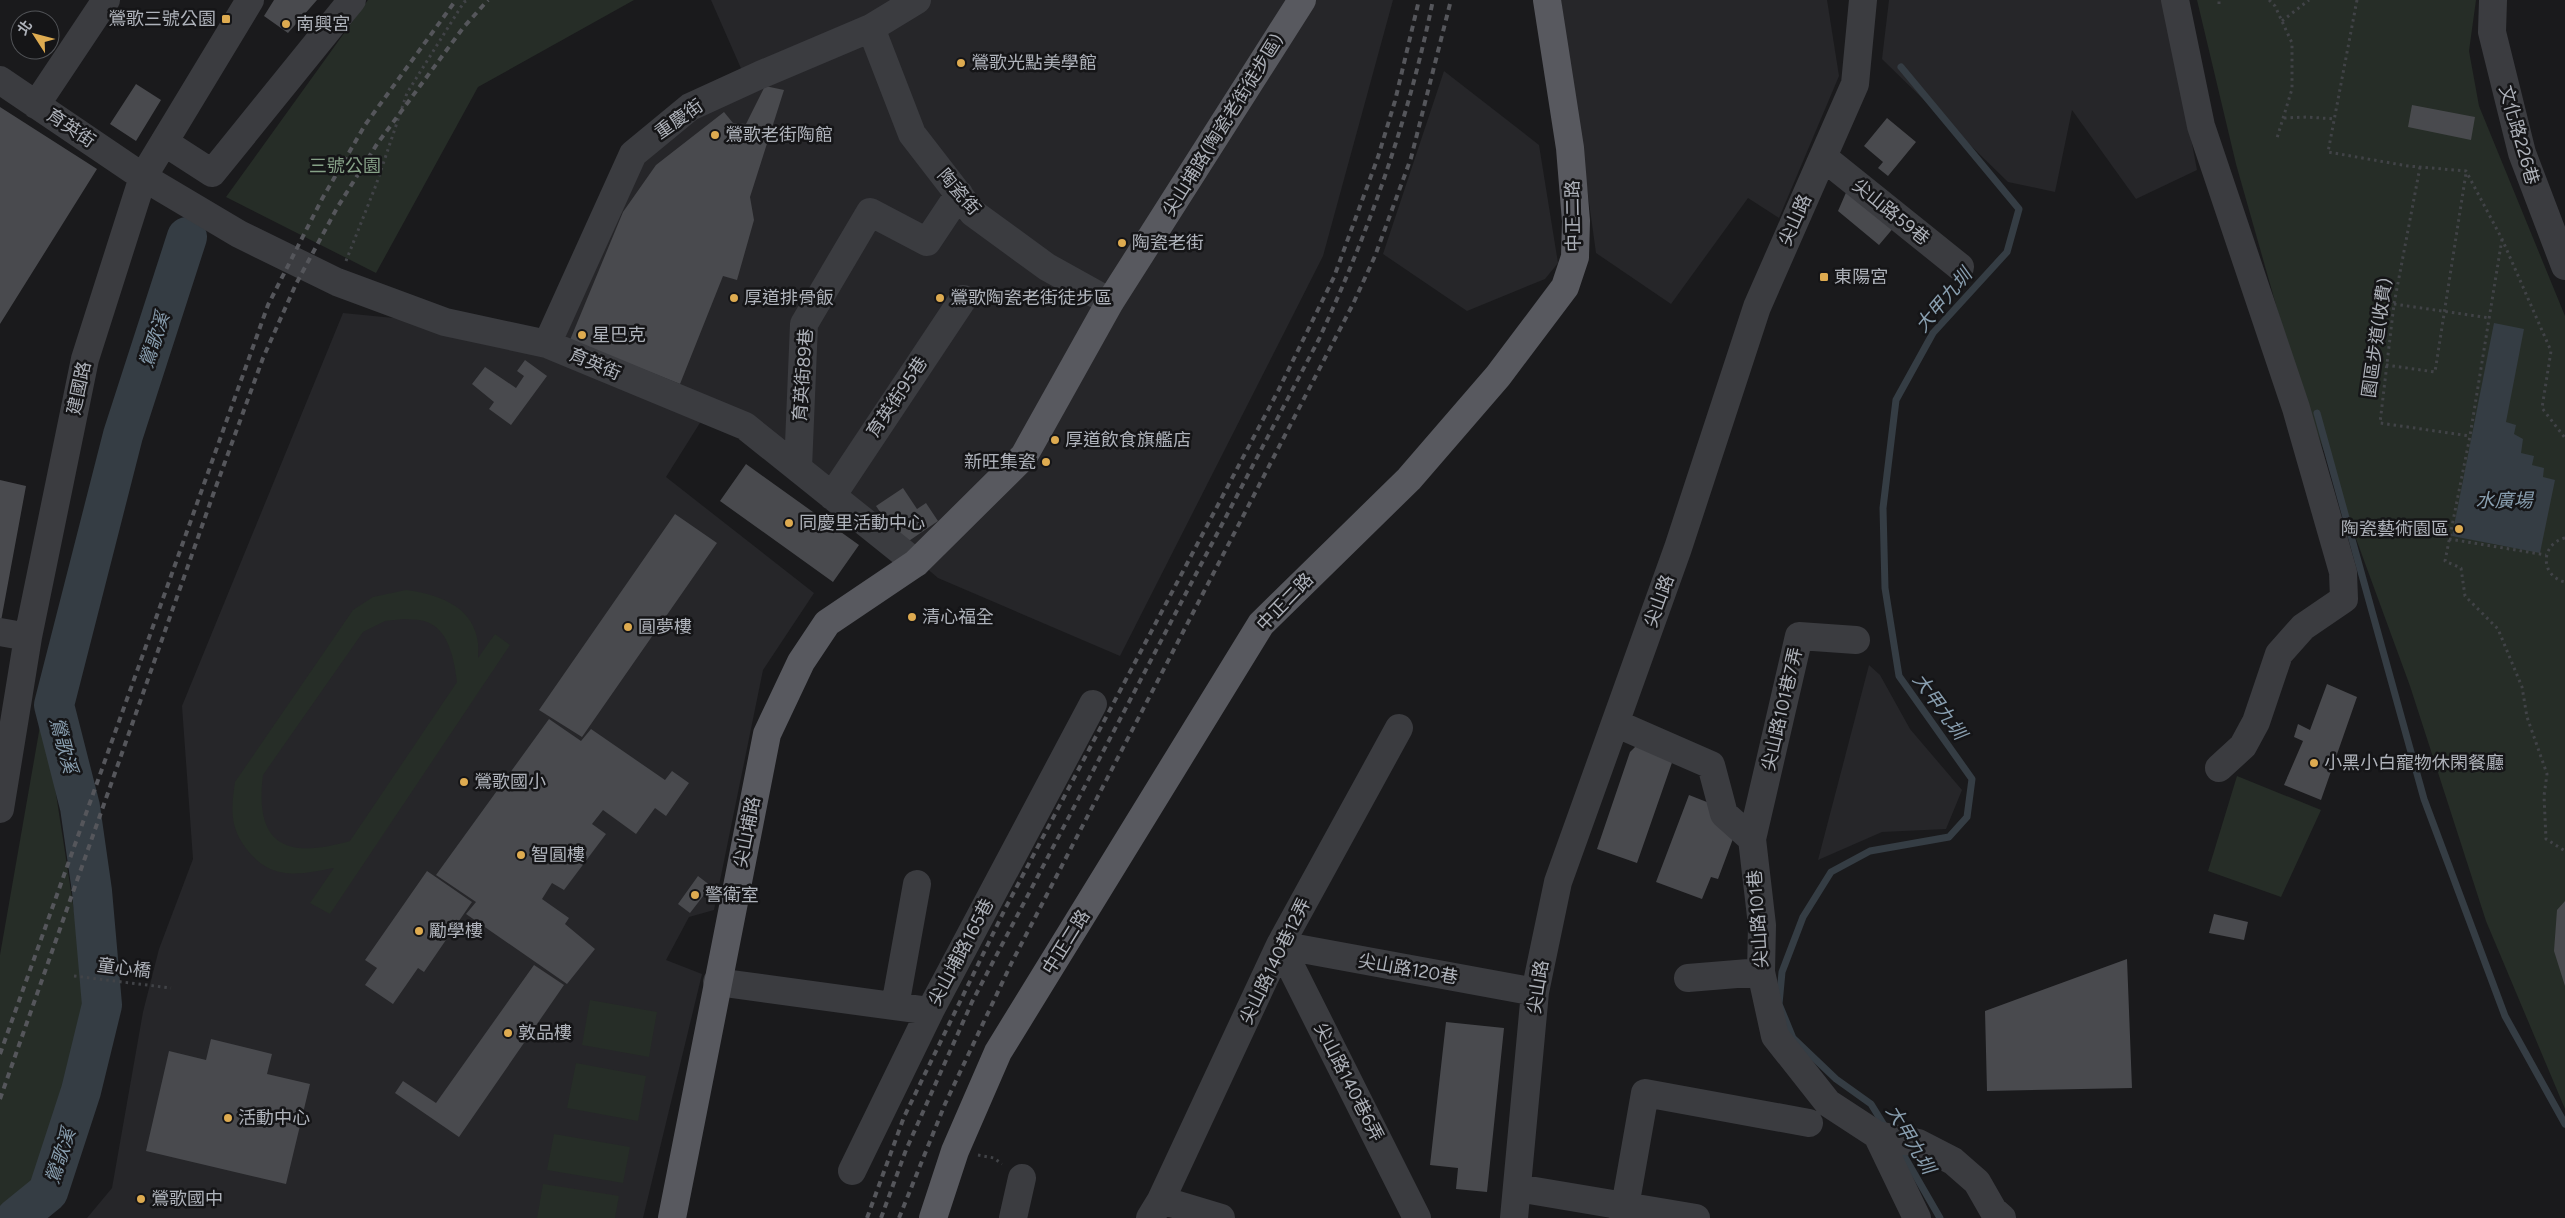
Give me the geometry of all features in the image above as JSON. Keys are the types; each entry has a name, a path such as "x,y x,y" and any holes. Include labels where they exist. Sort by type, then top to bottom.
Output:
{"main road":[{"name":"尖山埔路(陶瓷老街徒步區)","path":"916,563 1024,456 1110,302 1302,0"},
{"name":"中正二路","path":"933,1218 955,1150 998,1052 1261,624 1409,479 1498,376 1565,287 1575,257 1576,221 1570,148 1547,0"},
{"name":"尖山埔路","path":"672,1218 767,734 801,662 827,622 916,563"}],"street":[{"path":"36,105 106,0"},
{"name":"建國路","path":"0,809 10,695 28,637 85,359 143,177 250,0"},
{"path":"164,142 212,173 352,0"},
{"name":"重慶街","path":"547,344 633,154 690,107 760,74 871,28 916,0"},
{"path":"2176,0 2201,126 2296,408 2343,572 2344,599 2304,627 2279,654 2256,722 2243,746 2219,768"},
{"name":"文化路226巷","path":"2493,0 2492,32 2522,153 2565,266"},
{"name":"尖山路","path":"1514,1218 1535,992 1558,882 1678,548 1757,307 1855,84 1859,8"},
{"name":"陶瓷街","path":"871,28 912,134 973,213 1047,267 1110,302"},
{"name":"育英街","path":"0,80 143,177 239,234 337,282 445,322 547,344 745,426 916,563"},
{"name":"尖山路59巷","path":"1823,157 1960,267"},
{"name":"育英街89巷","path":"798,468 804,324 870,212 927,242 959,194"},
{"name":"育英街95巷","path":"832,496 963,299"},
{"path":"0,632 28,637"},
{"name":"尖山路101巷7弄","path":"1752,839 1800,636 1856,640"},
{"name":"尖山埔路165巷","path":"717,982 930,1011 1093,704"},
{"path":"1615,723 1711,765 1724,814 1752,839"},
{"name":"尖山路140巷12弄","path":"1156,1209 1280,945 1399,728"},
{"name":"尖山路101巷","path":"1752,839 1762,924 1761,972 1775,1036 1828,1103 1882,1137"},
{"path":"895,1006 917,884"},
{"name":"尖山路120巷","path":"1280,945 1535,992"},
{"name":"尖山路140巷6弄","path":"1280,945 1417,1218"},
{"path":"1688,978 1761,972"},
{"path":"852,1171 930,1011"},
{"path":"1624,1213 1645,1093 1809,1123"},
{"path":"1882,1137 1918,1143 1953,1161 1976,1182 1993,1210 2002,1218"},
{"path":"1882,1137 1917,1218"},
{"path":"1013,1218 1022,1178"},
{"path":"1517,1188 1624,1213 1696,1218"},
{"path":"1156,1209 1221,1218"}],"path":[{"path":"337,282 376,185 406,93 464,2 469,0"},
{"path":"2269,0 2275,6 2292,43 2292,89 2278,138"},
{"path":"2282,21 2309,0"},
{"path":"2357,0 2328,152 2420,167 2466,171"},
{"path":"2284,118 2307,117 2335,120"},
{"name":"園區步道(收費)","path":"2420,167 2394,304 2380,423 2470,436"},
{"path":"2466,171 2502,239 2551,352 2542,408 2565,438"},
{"path":"2386,365 2435,372 2466,171"},
{"path":"2502,239 2470,436 2445,561 2461,568 2465,596 2498,629 2522,687 2527,717 2547,774 2544,796 2546,839 2565,851"},
{"path":"2394,304 2490,318"},
{"path":"2565,538 2554,543 2546,555 2548,570 2553,576 2565,582"},
{"path":"2449,540 2546,555"},
{"name":"童心橋","path":"74,976 171,988"}],"shaded area":[{"name":"鶯歌陶瓷老街徒步區","path":"711,0 1393,0 1323,256 1120,656 938,578 751,418 561,340 642,158 747,82"},
{"path":"1561,0 1827,0 1839,76 1779,218 1748,198 1671,304 1596,253"},
{"path":"1889,0 2165,0 2197,170 2136,199 2072,110 2055,192 2008,182 1882,59"},
{"path":"1444,71 1539,145 1558,263 1545,279 1467,311 1383,254"},
{"name":"鶯歌國小","path":"343,313 404,319 545,356 703,418 666,477 814,593 763,670 714,910 689,917 666,960 702,974 643,1218 87,1218 112,1188 143,1012 159,949 193,859 182,706"},
{"path":"1869,665 1880,675 1910,729 1962,790 1946,829 1882,832 1818,860"}],"green space":[{"name":"三號公園","path":"368,0 634,0 478,87 376,273 226,197"},
{"name":"陶瓷藝術園區","path":"2197,0 2476,0 2469,51 2479,106 2565,316 2565,1109 2486,921 2410,686 2295,372 2236,164"},
{"path":"406,590 440,598 451,603 468,617 473,627 478,643 478,658 495,634 510,645 330,914 310,903 334,868 307,873 287,873 272,870 258,861 240,840 234,824 232,808 234,787 235,782 353,610 373,597","holes":["404,619 424,621 439,630 445,637 452,654 457,682 350,841 309,848 292,847 280,841 270,832 264,818 262,799 263,775 363,632 385,621"]},
{"path":"43,709 90,1015 34,1180 0,1207 0,955"},
{"path":"2237,776 2321,810 2281,897 2208,871"},
{"path":"590,1000 657,1012 649,1057 582,1045"},
{"path":"576,1063 646,1076 638,1121 567,1108"},
{"path":"554,1134 630,1147 623,1183 547,1170"},
{"path":"543,1184 619,1196 615,1218 537,1218"}],"water":[{"name":"水廣場","path":"2494,323 2524,329 2506,422 2516,425 2514,434 2523,439 2521,453 2534,456 2532,465 2544,468 2543,477 2555,480 2540,553 2452,536"}],"building":[{"name":"南興宮","path":"274,0 317,0 288,33 264,16"},
{"path":"136,84 161,100 136,141 110,124"},
{"path":"765,86 784,90 750,197 754,220 737,280 723,276 680,384 570,340 623,212 656,165 724,112 733,123 746,124"},
{"path":"2412,105 2475,117 2471,140 2408,127"},
{"path":"0,107 97,169 0,324"},
{"path":"1887,118 1916,142 1888,176 1878,168 1883,162 1864,146"},
{"path":"1848,188 1895,226 1879,245 1838,211"},
{"path":"525,360 547,376 511,425 489,409 494,402 472,384 485,367 516,388 524,376 517,371"},
{"name":"同慶里活動中心","path":"746,464 859,545 833,582 720,501"},
{"path":"0,480 26,486 1,621 0,621"},
{"path":"903,488 917,509 926,503 938,521 903,545 876,506"},
{"name":"圓夢樓","path":"675,514 717,543 582,737 539,710"},
{"name":"小黑小白寵物休閑餐廳","path":"2327,684 2357,697 2321,800 2284,785 2303,741 2294,737 2298,724 2310,730"},
{"name":"智圓樓","path":"549,719 581,741 591,729 665,780 672,771 689,783 666,816 655,808 636,834 603,810 592,824 606,834 564,890 552,883 542,899 569,918 565,924 595,949 567,984 466,914 476,902 436,875"},
{"path":"1636,746 1675,754 1637,863 1597,849 1630,752"},
{"path":"1689,795 1722,808 1737,828 1718,879 1711,877 1702,899 1656,882"},
{"name":"勵學樓","path":"427,871 472,902 424,972 418,968 393,1004 365,985 377,968 365,960"},
{"name":"警衛室","path":"698,876 711,886 690,913 678,904"},
{"path":"2565,901 2565,986 2554,951 2557,910"},
{"path":"2214,914 2248,922 2244,940 2209,933"},
{"path":"2127,959 2132,1088 1987,1091 1985,1011"},
{"name":"敦品樓","path":"534,965 564,985 459,1137 395,1093 403,1081 436,1103"},
{"path":"1446,1022 1504,1028 1487,1192 1456,1189 1458,1168 1430,1165"},
{"name":"活動中心","path":"211,1039 272,1054 267,1074 310,1084 286,1184 146,1151 169,1051 206,1060"}],"waterway":[{"name":"大甲九圳","path":"1887,1130 1871,1104 1836,1079 1793,1038 1779,1004 1782,972 1803,917 1831,872 1870,851 1949,837 1967,817 1972,779 1899,676 1885,588 1883,508 1896,400 1933,333 2007,252 2019,209 1901,67"},
{"name":"鶯歌溪","path":"16,1218 48,1192 81,1091 102,1005 92,891 80,807 54,705 123,435 187,237"},
{"path":"2317,413 2424,799 2505,1016 2565,1124"},
{"name":"大甲九圳","path":"1899,1147 1940,1218"}],"railway":[{"path":"0,1054 268,305 322,199 365,125 456,0"},
{"path":"0,1099 263,358 296,284 337,208 377,144 463,28 488,0"},
{"path":"867,1218 904,1117 1005,909 1278,391 1334,277 1378,157 1395,101 1419,0"},
{"path":"881,1218 906,1150 972,1002 1319,339 1338,298 1371,215 1400,130 1433,0"},
{"path":"899,1218 945,1104 1012,962 1353,304 1375,256 1411,158 1451,0"}],"place":[{"name":"鶯歌三號公園","path":"226,19"},
{"name":"南興宮","path":"286,24"},
{"name":"鶯歌光點美學館","path":"961,63"},
{"name":"鶯歌老街陶館","path":"715,135"},
{"name":"陶瓷老街","path":"1122,243"},
{"name":"東陽宮","path":"1824,277"},
{"name":"厚道排骨飯","path":"734,298"},
{"name":"鶯歌陶瓷老街徒步區","path":"940,298"},
{"name":"星巴克","path":"582,335"},
{"name":"厚道飲食旗艦店","path":"1055,440"},
{"name":"新旺集瓷","path":"1046,462"},
{"name":"同慶里活動中心","path":"789,523"},
{"name":"陶瓷藝術園區","path":"2459,529"},
{"name":"清心福全","path":"912,617"},
{"name":"圓夢樓","path":"628,627"},
{"name":"小黑小白寵物休閑餐廳","path":"2314,763"},
{"name":"鶯歌國小","path":"464,782"},
{"name":"智圓樓","path":"521,855"},
{"name":"警衛室","path":"695,895"},
{"name":"勵學樓","path":"419,931"},
{"name":"敦品樓","path":"508,1033"},
{"name":"活動中心","path":"228,1118"},
{"name":"鶯歌國中","path":"141,1199"}]}
